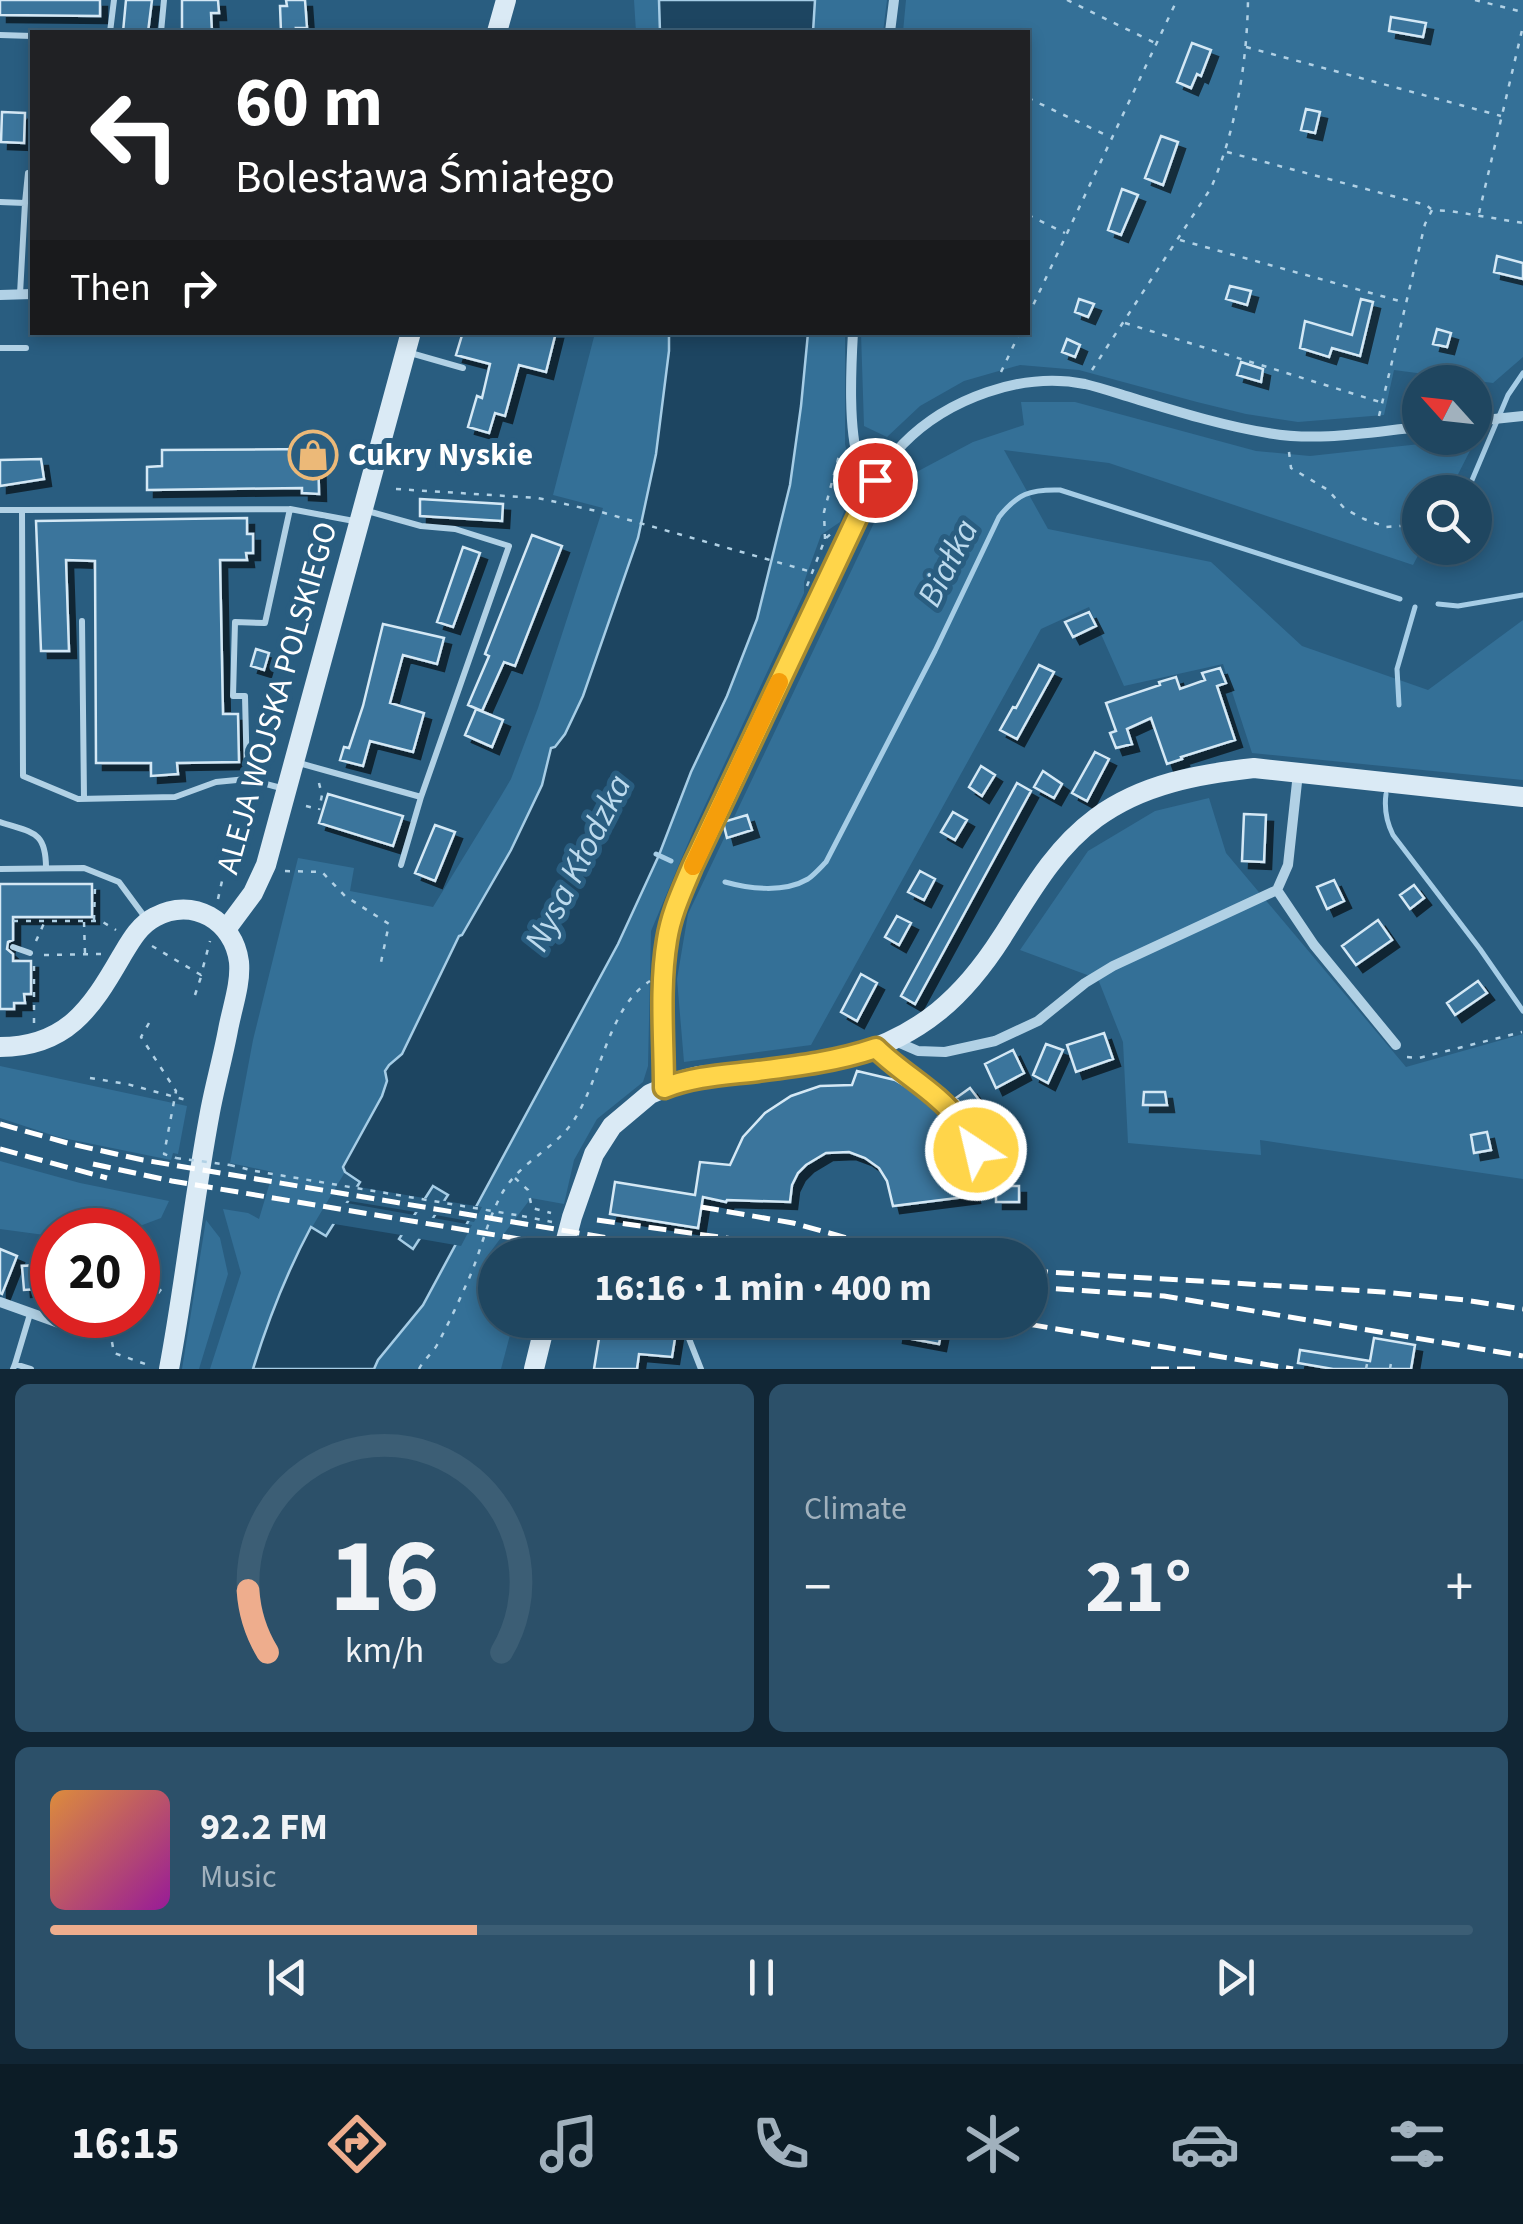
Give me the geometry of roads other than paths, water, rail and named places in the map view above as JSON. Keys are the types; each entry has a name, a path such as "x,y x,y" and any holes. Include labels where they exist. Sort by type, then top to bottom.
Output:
{"street":[{"path":"498,30 506,0"},
{"path":"890,30 894,0"},
{"path":"0,295 26,294"},
{"path":"852,335 856,443 860,465 875,480"},
{"name":"ALEJA WOJSKA POLSKIEGO","path":"226,928 253,893 266,865 409,342"},
{"path":"664,1088 664,972 666,941 674,911 848,534 875,480 904,443 947,411 1008,387 1046,382 1084,384 1287,436 1402,429"},
{"path":"1492,419 1518,416"},
{"path":"567,1238 586,1173 602,1140 623,1115 650,1094 699,1076 851,1056 914,1030 964,990 1040,876 1074,837 1124,801 1158,786 1201,775 1254,768 1523,796"},
{"path":"885,1044 945,1052 995,1040 1038,1020 1113,966 1277,890 1288,866 1298,772"},
{"path":"1277,890 1314,945 1396,1045"},
{"path":"0,1046 16,1047 65,1030 87,1010 133,938 155,916 189,909 203,912 226,928 234,944 239,974 159,1367"},
{"path":"0,1302 30,1314"},
{"path":"534,1369 542,1338"}],"lane":[{"path":"110,30 114,0"},
{"path":"161,30 164,0"},
{"path":"0,35 30,36"},
{"path":"26,294 28,173"},
{"path":"0,202 25,203"},
{"path":"409,342 463,368"},
{"path":"0,348 26,348"},
{"path":"248,779 245,696 234,696 234,622 266,623 290,508"},
{"path":"0,510 290,508 455,528 509,546 400,865"},
{"path":"22,510 23,776 78,798 175,798 216,782 248,779 287,790"},
{"path":"82,621 84,798"},
{"path":"294,762 422,796"},
{"path":"0,822 42,839 46,868"},
{"path":"0,869 84,868 119,882 148,922"},
{"path":"13,947 32,954"},
{"path":"885,1044 894,1067 935,1096 959,1121 976,1150"},
{"path":"30,1314 14,1367 31,1369"},
{"path":"689,1338 701,1369"}],"water":[{"path":"659,0 815,0 813,30 660,30"},
{"name":"Nysa Kłodzka","path":"669,335 808,335 790,485 757,619 618,944 423,1305 374,1369 253,1369 279,1296 311,1227 326,1236 360,1182 343,1167 382,1096 387,1081 385,1071 402,1054 459,936 511,850 542,785 551,748 565,734 583,696 638,538 656,454","holes":["433,1186 448,1195 413,1249 399,1239"]}],"waterway":[{"path":"1474,475 1508,395 1523,373"},
{"name":"Białka","path":"725,882 778,888 808,879 826,862 999,517 1025,494 1060,490 1400,599"},
{"name":"Białka","path":"1438,604 1458,606 1523,595"},
{"path":"1399,705 1397,669 1415,607"},
{"path":"1386,794 1386,815 1393,835 1523,1011"},
{"name":"Białka","path":"656,854 671,861"}],"railway":[{"path":"0,1124 143,1160 609,1238"},
{"path":"0,1149 107,1178"},
{"path":"93,1164 172,1181 513,1238"},
{"path":"701,1207 793,1223 847,1238"},
{"path":"597,1220 726,1238"},
{"path":"1048,1272 1383,1292 1523,1309"},
{"path":"1048,1288 1164,1296 1523,1356"},
{"path":"1048,1327 1293,1369"},
{"path":"1151,1369 1199,1369"}],"place":[{"name":"Cukry Nyskie","path":"313,455"}]}
